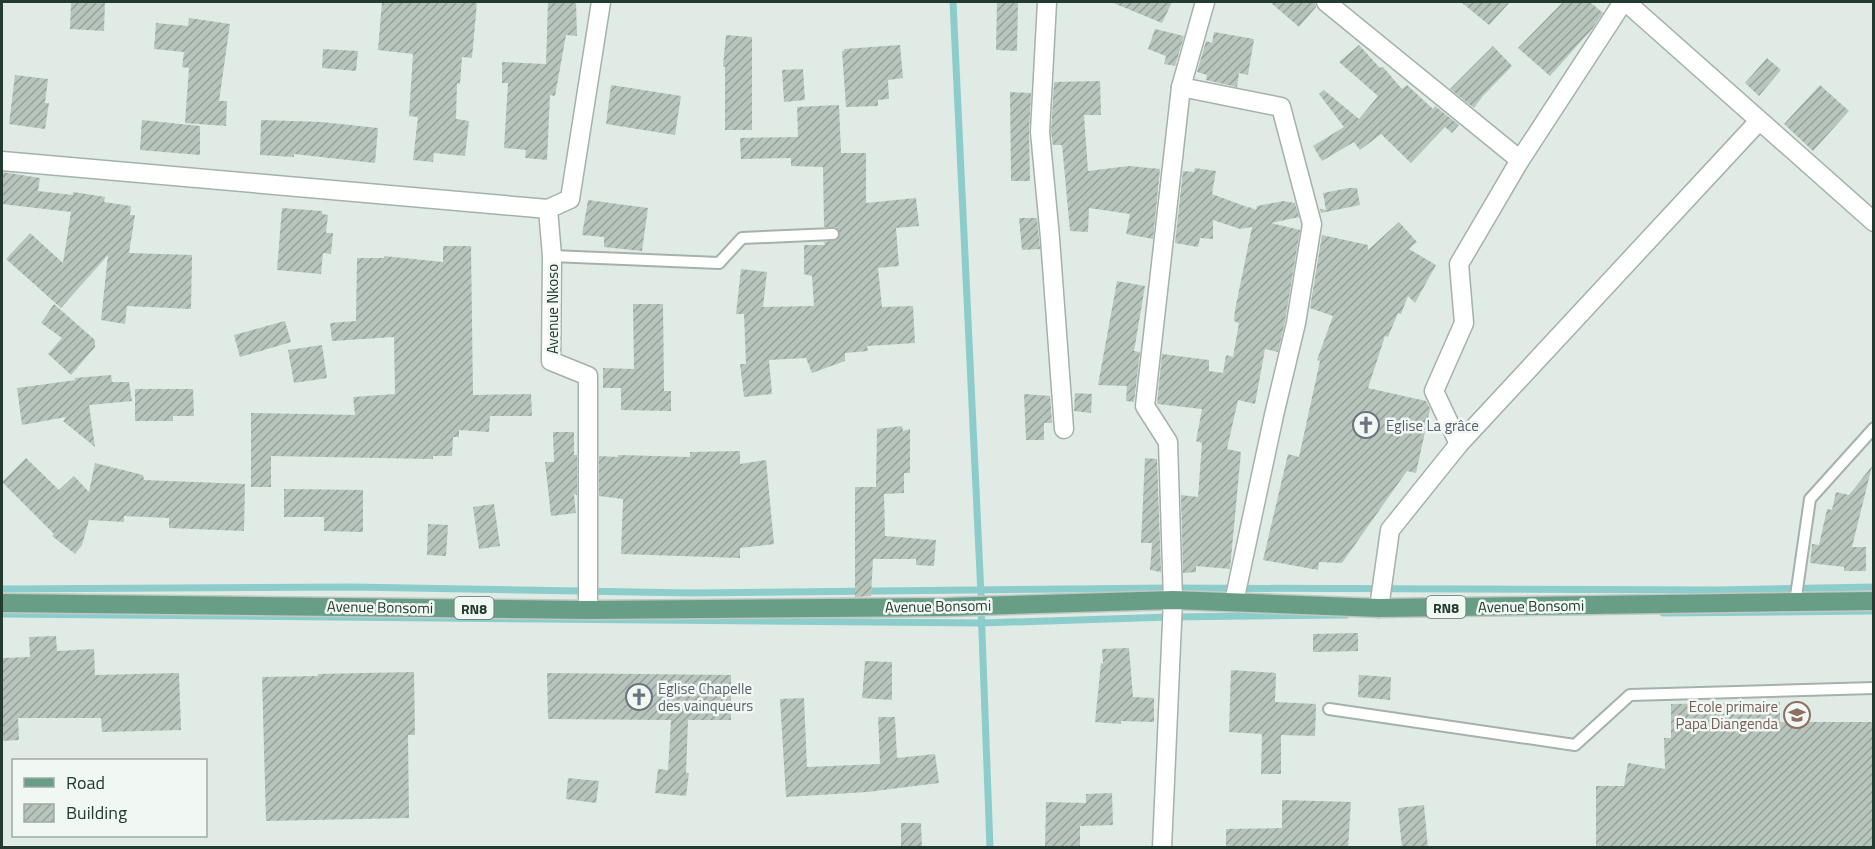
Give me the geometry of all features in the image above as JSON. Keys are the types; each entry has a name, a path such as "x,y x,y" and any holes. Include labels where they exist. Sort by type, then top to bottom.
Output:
{"main road":[{"name":"Avenue Bonsomi","path":"2,603 588,610 947,607 1173,600 1379,608 1874,601"}],"street":[{"path":"2,161 548,210 570,199 601,2"},
{"path":"1047,2 1040,132 1064,429"},
{"path":"1162,848 1173,600 1168,442 1144,406 1181,87 1205,2"},
{"path":"1326,2 1520,160"},
{"path":"1459,444 1434,391 1464,323 1459,264 1520,160 1624,2 1874,222"},
{"path":"1181,87 1281,107 1312,224 1296,323 1234,602"},
{"path":"1379,608 1390,530 1459,444 1759,121"},
{"name":"Avenue Nkoso","path":"548,210 552,256 551,361 588,376 588,610"}],"lane":[{"path":"552,256 719,263 742,238 832,234"},
{"path":"1795,603 1810,499 1874,428"},
{"path":"1329,709 1575,745 1629,695 1874,688"}],"building":[{"path":"71,2 105,2 104,31 70,29"},
{"path":"382,2 477,2 472,58 462,57 460,84 457,83 456,119 469,121 465,156 434,153 433,162 413,160 418,117 409,116 413,54 378,50"},
{"path":"548,2 576,2 577,36 566,35 555,96 550,95 547,160 525,158 526,150 504,148 508,83 502,83 502,62 546,64"},
{"path":"997,2 1018,2 1017,51 996,50"},
{"path":"1111,2 1172,2 1162,23"},
{"path":"1270,2 1315,2 1316,7 1299,27"},
{"path":"1461,2 1510,2 1489,25"},
{"path":"1563,2 1590,2 1603,13 1592,29 1550,76 1518,48"},
{"path":"189,18 230,24 219,101 227,101 226,126 185,123 189,68 182,67 184,52 154,49 156,23 188,26"},
{"path":"1155,29 1184,36 1175,66 1164,64 1166,56 1148,49"},
{"path":"1214,32 1254,39 1248,75 1239,73 1237,87 1206,80 1207,75 1197,72 1206,41 1212,43"},
{"path":"726,35 752,37 752,130 725,130 725,67 723,66"},
{"path":"900,45 903,78 888,80 889,99 878,100 878,106 846,107 842,51"},
{"path":"1359,45 1402,89 1407,85 1433,109 1435,106 1459,125 1452,133 1445,127 1411,163 1381,134 1360,150 1354,142 1322,161 1313,146 1344,127 1319,94 1324,90 1359,119 1378,96 1339,62"},
{"path":"1493,46 1512,66 1474,108 1450,89"},
{"path":"323,49 358,51 356,71 322,68"},
{"path":"1767,58 1781,70 1759,96 1745,83"},
{"path":"803,69 805,100 784,102 782,70"},
{"path":"15,75 48,79 45,103 49,103 45,129 9,124"},
{"path":"1100,81 1101,115 1084,115 1088,171 1129,166 1160,169 1153,239 1126,234 1130,214 1089,208 1088,232 1070,231 1062,145 1053,145 1051,132 1054,82"},
{"path":"611,85 681,96 675,135 606,124"},
{"path":"1820,85 1849,111 1813,151 1784,124"},
{"path":"1010,92 1031,93 1030,181 1011,181"},
{"path":"839,105 841,153 866,153 866,203 916,198 919,226 896,228 899,266 878,268 882,307 913,306 915,343 867,346 868,351 845,353 845,361 812,373 806,358 769,360 772,394 744,397 740,364 746,364 744,314 736,314 741,269 767,272 763,307 814,306 812,276 804,274 804,245 825,245 824,242 837,240 840,234 836,227 824,227 823,167 791,166 791,158 741,159 740,138 798,137 797,107"},
{"path":"142,120 200,126 200,155 140,150"},
{"path":"261,120 322,122 378,128 375,163 294,154 294,157 260,155"},
{"path":"1195,168 1216,171 1212,194 1247,207 1244,208 1249,207 1256,210 1257,206 1283,201 1295,203 1299,217 1271,223 1300,230 1278,352 1265,349 1255,404 1238,400 1227,449 1241,452 1230,569 1196,566 1196,572 1183,573 1181,495 1198,497 1202,443 1196,441 1202,409 1157,404 1162,354 1209,360 1209,371 1223,373 1226,355 1233,357 1239,323 1234,321 1235,310 1252,227 1240,229 1213,220 1213,239 1200,238 1198,247 1175,243 1183,171 1194,172"},
{"path":"2,172 40,178 38,191 73,195 73,192 105,197 104,202 131,206 130,215 135,215 129,253 192,255 191,309 127,306 125,324 101,320 108,255 61,308 6,259 30,233 63,263 71,212 2,204"},
{"path":"1357,188 1360,205 1321,213 1320,209 1326,210 1323,193"},
{"path":"588,200 648,208 642,251 604,247 604,237 582,235"},
{"path":"282,208 322,211 322,214 328,215 326,233 333,233 331,254 323,253 321,274 277,270"},
{"path":"1019,218 1037,218 1040,249 1022,250"},
{"path":"1399,222 1417,242 1409,249 1436,265 1415,303 1408,296 1388,337 1385,336 1368,388 1426,401 1430,409 1416,473 1407,471 1342,563 1319,562 1318,570 1263,560 1288,454 1299,457 1320,361 1317,360 1333,316 1310,308 1322,235 1368,245 1368,250"},
{"path":"443,246 471,246 473,395 531,394 532,416 490,416 489,432 459,430 459,437 453,437 452,456 433,456 433,459 271,456 271,487 251,487 251,413 355,415 353,397 395,394 394,337 332,341 330,323 356,321 357,258 384,258 384,256 443,262"},
{"path":"1117,281 1145,286 1134,351 1140,352 1134,402 1126,401 1127,386 1098,385"},
{"path":"54,304 95,340 95,347 71,375 48,354 62,338 41,323"},
{"path":"633,304 663,304 664,391 671,391 671,411 621,410 621,388 603,388 603,368 634,369"},
{"path":"285,321 291,342 240,357 234,335"},
{"path":"322,345 327,378 294,383 288,350"},
{"path":"111,375 112,382 129,382 132,401 89,405 95,447 63,421 66,417 22,425 17,388 76,380 74,378"},
{"path":"135,389 193,389 194,416 173,416 173,421 135,421"},
{"path":"1075,393 1092,394 1091,413 1074,411"},
{"path":"1024,394 1050,396 1052,423 1044,423 1044,440 1026,440"},
{"path":"902,426 903,431 910,429 910,473 904,473 904,493 884,494 885,536 936,540 934,566 916,565 916,559 873,559 871,596 855,597 855,487 876,487 877,429"},
{"path":"553,432 574,432 574,455 577,455 577,495 574,494 576,513 551,516 545,462 554,462"},
{"path":"740,451 740,464 766,460 774,544 740,548 740,558 621,554 623,499 599,496 599,456 690,457 690,452"},
{"path":"26,458 59,490 74,476 89,492 95,463 143,475 144,480 245,484 244,531 169,528 169,518 124,516 124,522 89,520 82,545 75,554 52,536 54,534 2,482"},
{"path":"1145,458 1157,459 1161,572 1150,570 1152,543 1141,543"},
{"path":"1872,466 1852,547 1866,547 1866,571 1844,571 1844,567 1810,563 1812,544 1819,545 1827,509 1832,510 1836,492 1849,495"},
{"path":"284,489 363,490 363,532 324,531 324,517 284,517"},
{"path":"494,504 500,546 479,549 473,507"},
{"path":"428,524 448,525 446,556 427,555"},
{"path":"1358,633 1358,651 1313,652 1313,634"},
{"path":"56,636 57,651 94,649 95,675 179,673 181,730 102,732 101,718 18,718 19,740 2,741 2,658 30,657 29,637"},
{"path":"1129,648 1133,697 1154,698 1154,722 1121,721 1121,724 1095,722 1101,663 1103,664 1102,649"},
{"path":"865,661 892,662 892,700 862,698"},
{"path":"1231,670 1276,673 1275,702 1316,704 1315,736 1281,735 1281,774 1261,774 1262,734 1229,732"},
{"path":"414,672 415,735 408,735 409,818 266,821 262,677"},
{"name":"Eglise Chapelle des vainqueurs","path":"547,673 731,675 731,720 688,720 686,773 689,773 686,796 655,793 658,769 668,770 671,720 548,719"},
{"path":"1359,675 1391,677 1390,700 1358,697"},
{"path":"804,698 807,767 880,764 878,717 895,717 897,758 935,754 939,783 867,792 786,797 780,699"},
{"path":"1780,702 1780,722 1874,722 1874,848 1596,848 1596,786 1624,786 1628,763 1665,769 1664,738 1671,738 1671,704"},
{"path":"568,778 599,781 596,803 566,799"},
{"path":"1112,793 1113,825 1080,826 1080,848 1045,848 1046,802 1086,803 1086,794"},
{"path":"1282,800 1351,802 1348,848 1226,848 1226,829 1282,828"},
{"path":"1424,805 1428,848 1402,848 1398,808"},
{"path":"901,823 921,823 922,848 901,848"}],"waterway":[{"path":"953,2 981,595"},
{"path":"2,589 352,587 691,593 1168,588 1717,590 1874,587"},
{"path":"981,606 990,848"},
{"path":"1663,613 1874,611"},
{"path":"2,614 981,623 1170,617 1346,615"}],"place":[{"name":"Eglise La grâce","path":"1366,425"},
{"name":"Eglise Chapelle des vainqueurs","path":"639,697"},
{"name":"Ecole primaire Papa Diangenda","path":"1797,715"}]}
